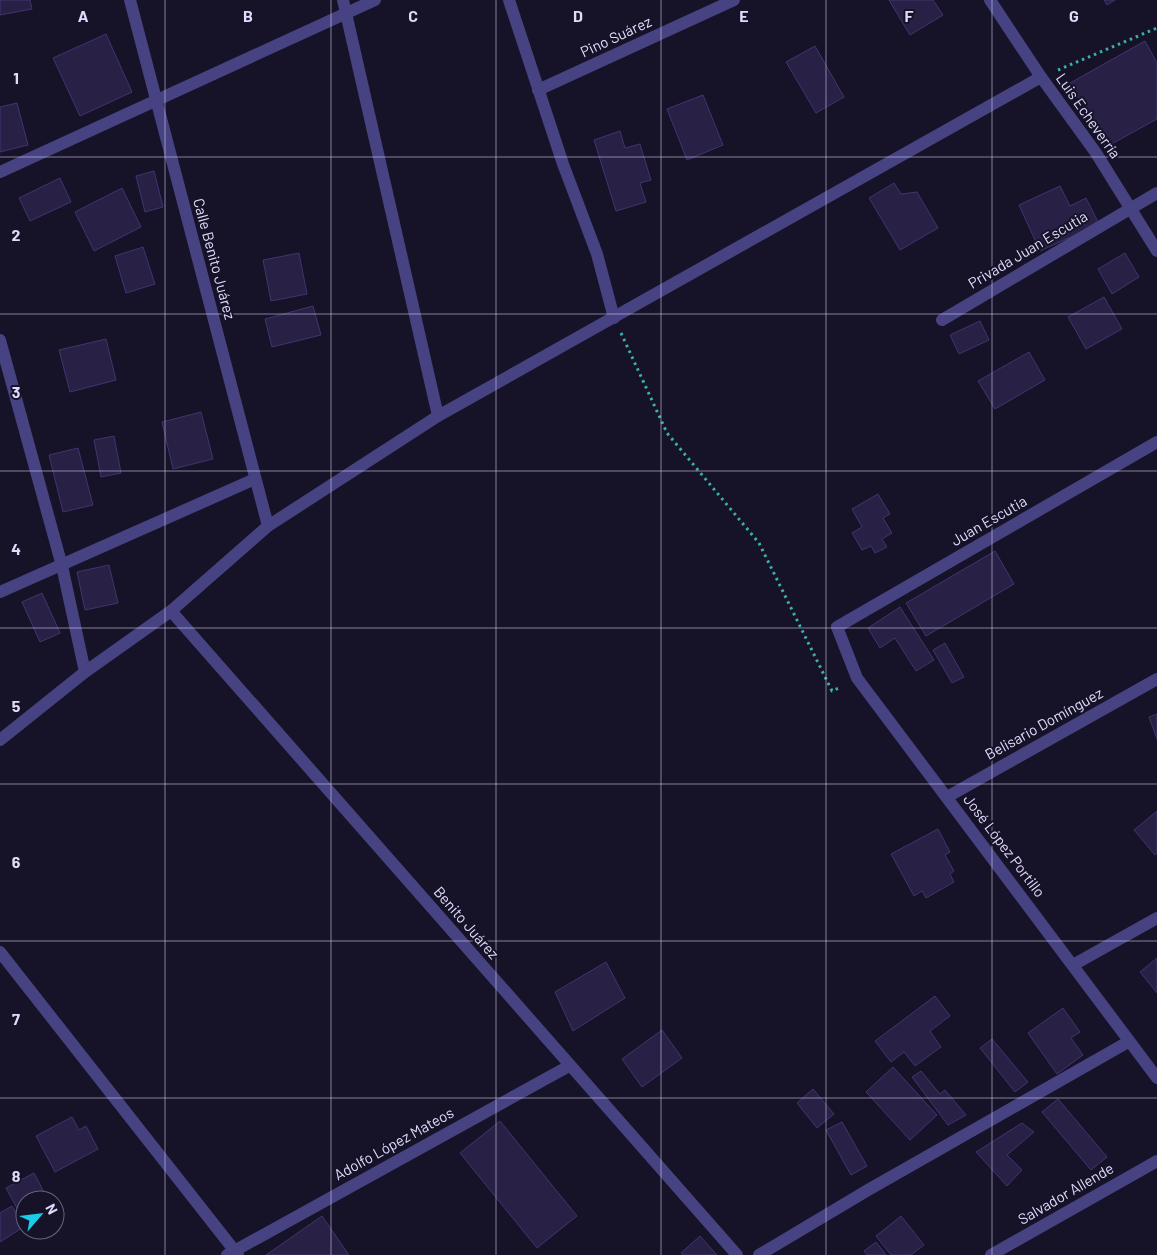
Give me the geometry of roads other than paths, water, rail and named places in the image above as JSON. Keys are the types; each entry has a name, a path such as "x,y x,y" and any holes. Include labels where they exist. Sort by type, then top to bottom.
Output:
{"street":[{"name":"Calle Benito Juárez","path":"130,0 254,479 268,526"},
{"path":"343,0 438,416"},
{"path":"0,172 375,0"},
{"path":"509,0 538,90 597,254 614,318"},
{"name":"Pino Suárez","path":"538,90 734,0"},
{"name":"Luis Echeverría","path":"990,0 1041,78 1096,153 1157,251"},
{"path":"0,740 85,672 171,611 268,526 438,416 1041,78"},
{"name":"Privada Juan Escutia","path":"942,320 1157,193"},
{"path":"0,340 62,566 85,672"},
{"name":"Juan Escutia","path":"836,627 1157,442"},
{"path":"0,592 254,479"},
{"name":"Benito Juárez","path":"171,611 737,1255"},
{"name":"José López Portillo","path":"836,627 858,678 1073,965 1128,1042 1157,1078"},
{"name":"Belisario Domínguez","path":"947,797 1157,679"},
{"path":"1073,965 1157,918"},
{"name":"Adolfo López Mateos","path":"0,952 234,1254 569,1066"},
{"path":"759,1255 868,1190 1128,1042"},
{"name":"Salvador Allende","path":"991,1255 1157,1161"}]}
